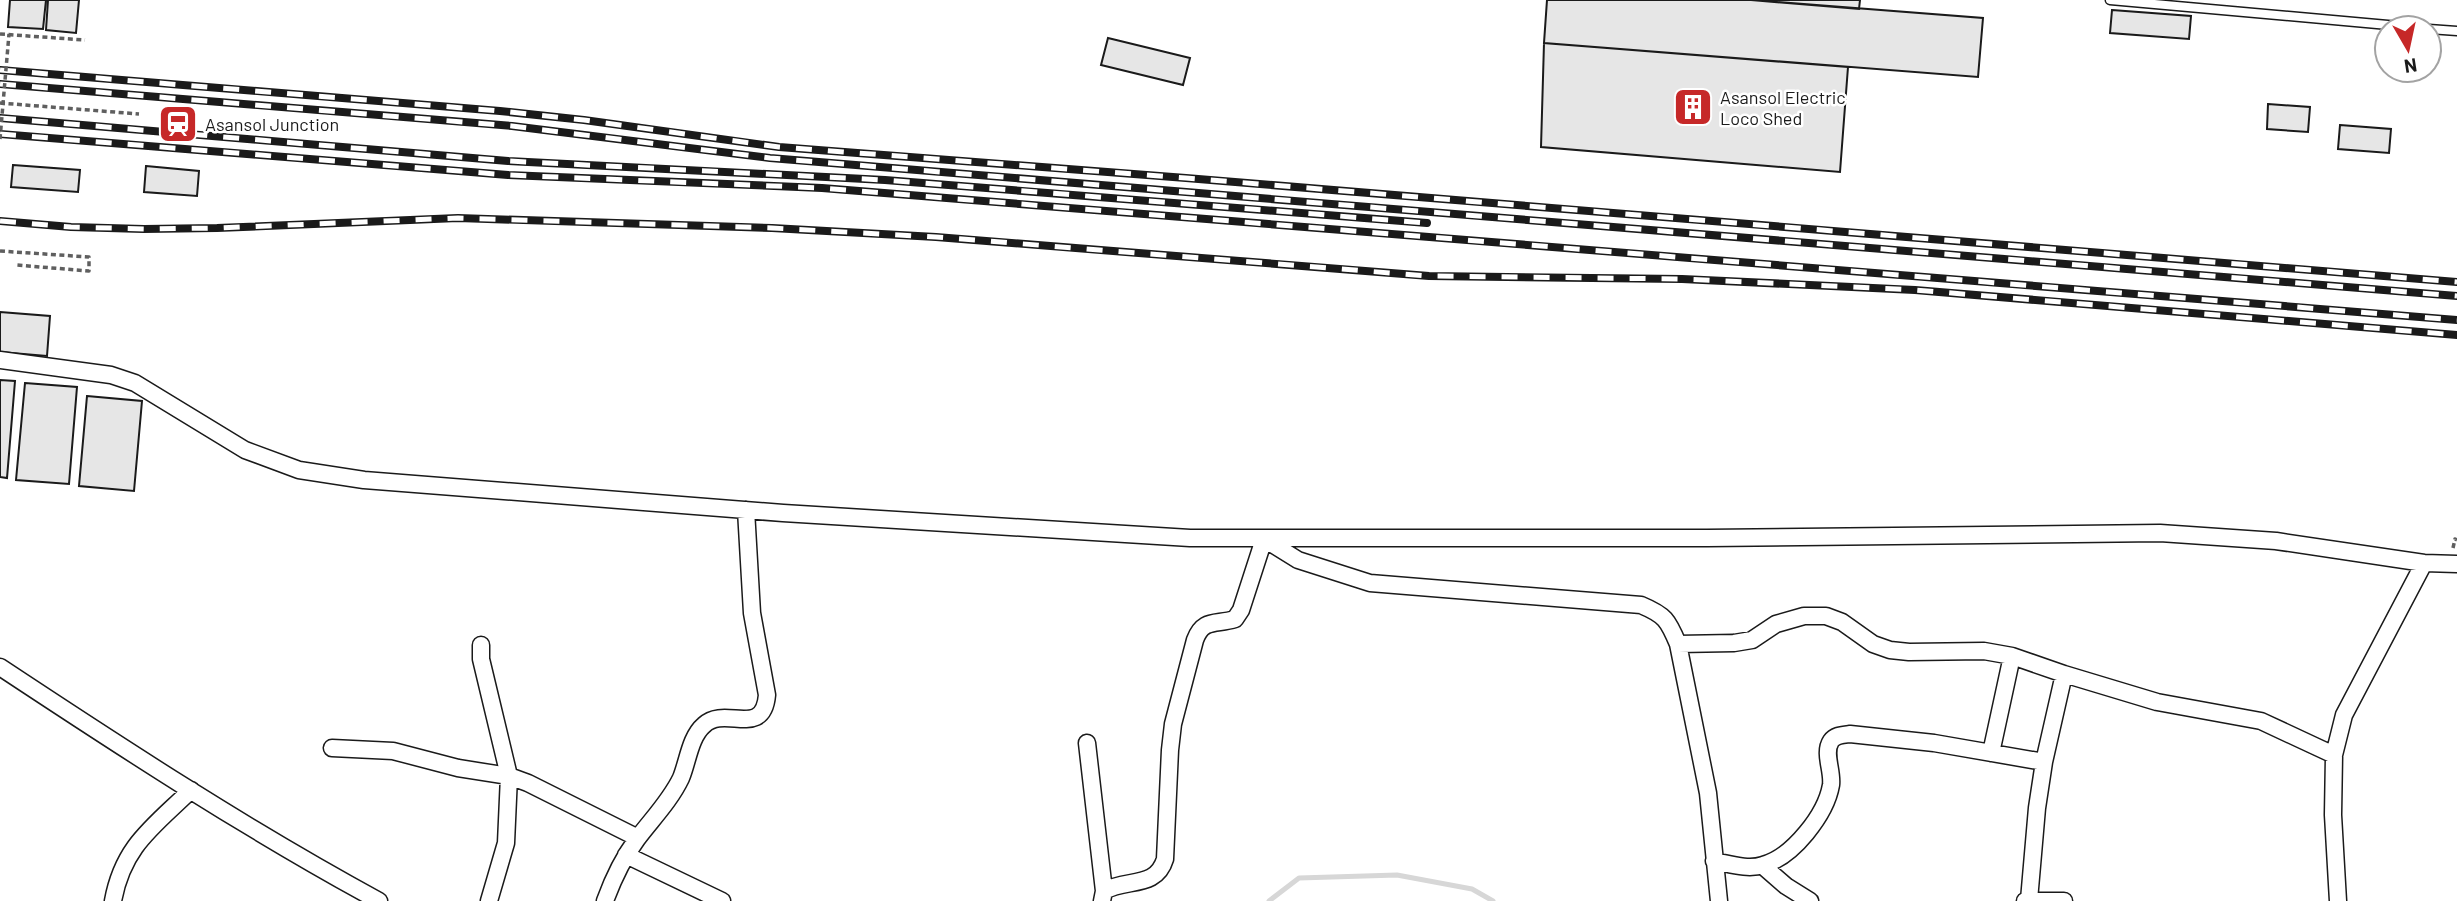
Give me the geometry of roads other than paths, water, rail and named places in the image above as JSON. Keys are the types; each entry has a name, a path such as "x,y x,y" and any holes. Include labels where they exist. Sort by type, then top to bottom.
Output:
{"street":[{"path":"0,360 111,375 135,383 245,450 299,470 363,480 746,510 1191,538 2147,533 2276,541 2424,563 2457,564"},
{"path":"605,901 626,855 674,792 697,733 706,722 720,718 746,719 758,716 766,707 767,695 752,613 746,510"},
{"path":"1264,539 1298,560 1382,585 1641,605 1658,612 1669,622 1678,644 1707,793 1719,901"},
{"path":"1103,896 1113,886 1152,878 1161,872 1165,859 1173,724 1195,640 1206,623 1235,619 1241,610 1264,539"},
{"path":"2338,901 2333,815 2334,755 2344,715 2424,563"},
{"path":"1678,644 1752,640 1776,624 1804,616 1826,616 1842,622 1873,644 1890,650 1984,651 2012,656 2157,702 2261,721 2334,755"},
{"path":"481,645 481,659 509,776 506,843 489,901"},
{"path":"1992,753 2012,656"},
{"path":"0,667 106,738 281,847 377,901"},
{"path":"2064,674 2044,762 2027,901 2064,901"},
{"path":"1714,861 1746,867 1763,866 1781,856 1809,830 1828,796 1831,780 1828,749 1831,739 1839,735 1934,743 2044,762"},
{"path":"1087,743 1103,896"},
{"path":"332,748 393,751 458,768 509,776 638,838"},
{"path":"113,901 117,879 128,855 191,790"},
{"path":"626,855 722,901"},
{"path":"1763,866 1786,887 1810,901"}],"lane":[{"path":"2110,0 2373,24"}],"waterway":[{"path":"1269,901 1299,878 1397,875 1472,889 1493,901"}],"railway":[{"path":"0,70 500,111 779,147 2457,282"},
{"path":"0,84 512,126 770,158 2457,296"},
{"path":"0,118 508,161 885,180 1427,223"},
{"path":"0,134 508,175 822,188 2457,320"},
{"path":"0,221 144,229 458,218 772,228 936,237 1429,276 1682,279 1915,290 2457,335"}],"place":[{"name":"Asansol Electric Loco Shed","path":"1693,107"},
{"name":"Asansol Junction","path":"178,124"}]}
